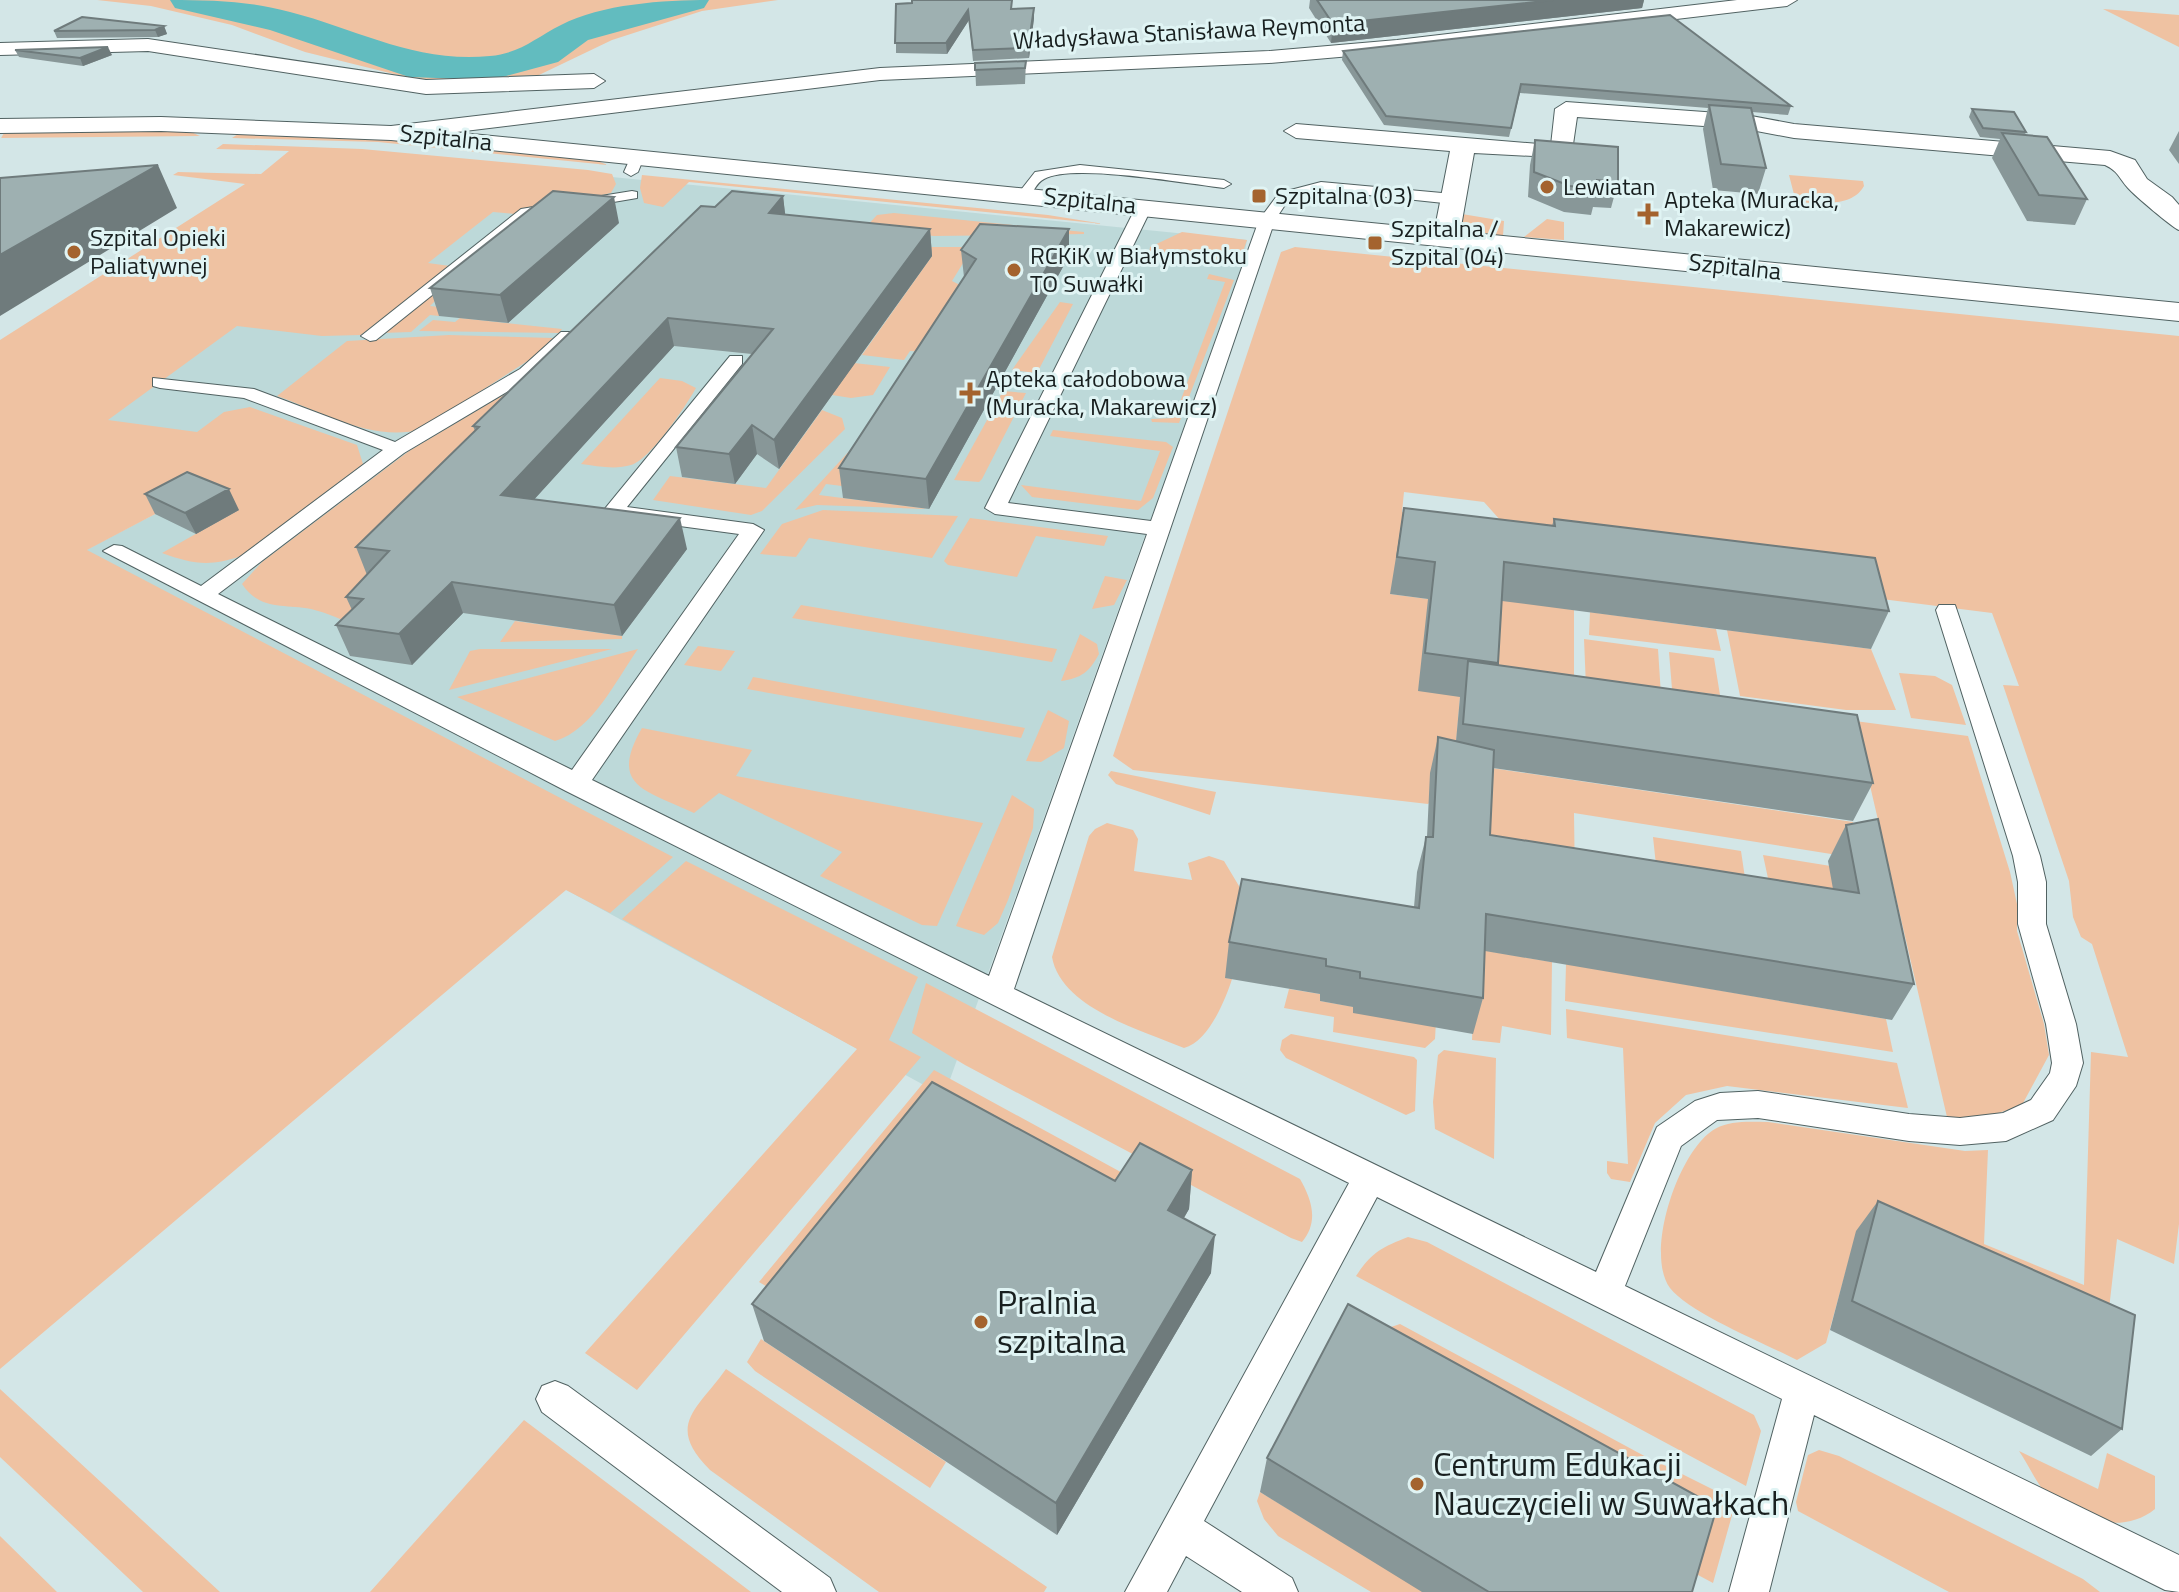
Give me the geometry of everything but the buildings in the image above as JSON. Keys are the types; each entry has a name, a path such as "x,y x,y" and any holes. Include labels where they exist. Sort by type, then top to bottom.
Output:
{"street":[{"name":"Władysława Stanisława Reymonta","path":"391,133 880,74 1297,54 1787,0"},
{"path":"0,49 148,45 457,89 614,80"},
{"name":"Władysława Stanisława Reymonta","path":"677,76 802,69 880,74"},
{"path":"1296,131 1562,153 1566,109 1746,122 1794,131 2110,158 2126,165 2138,184 2163,202 2179,222"},
{"name":"Szpitalna","path":"0,126 161,124 391,133 634,165 1024,195 2179,312"},
{"path":"1446,238 1463,145"}],"lane":[{"path":"1024,195 1030,181 1044,173 1071,169 1224,184"},
{"path":"997,994 1267,220 1284,196 1321,186 1453,199"},
{"path":"370,336 526,212 632,195"},
{"path":"1144,207 995,508 1161,529"},
{"path":"1105,238 1131,232"},
{"path":"202,596 397,449 526,373 567,336"},
{"path":"575,785 753,530 613,511 736,360"},
{"path":"160,382 247,393 397,449"},
{"path":"114,551 575,785 2179,1576"},
{"path":"1604,1295 1668,1137 1683,1124 1717,1107 1752,1103 1947,1131 1982,1133 2023,1122 2045,1107 2066,1076 2064,1041 2032,923 2031,876 1947,610"},
{"path":"1145,1592 1369,1179"},
{"path":"1749,1592 1802,1392"},
{"path":"555,1399 816,1592"},
{"path":"1179,1528 1278,1592"}],"shaded area":[{"path":"97,0 778,0 702,11 612,40 539,75 422,81 305,52 232,25 151,6"},
{"path":"2103,9 2179,15 2179,47"},
{"path":"110,130 191,132 200,136 1,138 4,133"},
{"path":"238,134 376,138 592,159 608,165 378,142 232,138"},
{"path":"223,144 362,149 588,170 612,174 616,184 611,193 515,214 493,212 428,263 450,266 361,335 322,336 237,326 108,420 197,432 224,412 250,407 357,445 363,464 241,556 201,563 162,553 238,510 197,492 87,550 673,857 610,913 566,890 0,1369 0,340 245,184 173,175 178,172 261,174 289,151 216,149"},
{"path":"310,147 1247,240 1243,262 944,1096 561,887 86,550 155,514 0,341"},
{"path":"642,175 1048,215 1104,224 689,182 663,207 644,203 640,188"},
{"path":"1789,175 1863,181 1864,186 1859,193 1843,201 1796,202"},
{"path":"894,213 1084,234 934,236 864,229 877,215"},
{"path":"1462,214 1504,221 1503,236 1483,233 1463,223"},
{"path":"1547,219 1564,222 1564,240 1524,237"},
{"path":"1182,232 1247,240 1239,263 1149,255 1150,247"},
{"path":"492,244 430,306 448,308 439,316 430,315 411,332 381,333"},
{"path":"926,247 973,247 952,281 960,285 925,352 910,351 904,360 862,355 932,256"},
{"path":"1295,247 2179,336 2179,1224 2174,1264 2117,1239 2105,1344 1857,1231 1826,1343 1797,1360 1694,1308 1670,1288 1663,1272 1663,1228 1669,1203 1689,1157 1702,1140 1721,1126 1768,1122 1965,1151 1988,1150 1984,1244 2084,1285 2091,1052 2128,1057 2092,944 2081,937 2073,917 2069,881 2003,685 2019,686 1992,613 1858,596 1510,531 1484,502 1404,492 1402,512 1434,515 1390,594 1428,599 1460,697 1453,778 1428,804 1133,770 1113,756 1281,252"},
{"path":"1209,274 1234,280 1179,423 1152,422 1151,419 1174,418 1225,282 1207,279"},
{"path":"1060,302 1073,304 1037,373 1012,370"},
{"path":"460,318 562,329 559,333 419,331 433,320 455,322"},
{"path":"449,335 554,338 543,351 422,429 385,432 367,429 277,396 347,341"},
{"path":"854,363 890,367 873,395 851,398 832,395"},
{"path":"532,378 359,628 317,611 273,605 257,599 242,584 262,562 409,451"},
{"path":"660,378 682,381 696,388 648,453 639,461 625,466 581,464"},
{"path":"1003,391 1026,393 982,479 979,482 954,480"},
{"path":"910,394 850,487 826,484 819,495 929,509 817,505 795,510 852,448"},
{"path":"822,410 842,418 845,429 762,511 751,515 653,500 670,476 766,488"},
{"path":"1053,430 1166,442 1173,447 1153,498 1138,510 1032,497 1021,485 1141,501 1160,451 1050,436"},
{"path":"823,510 958,516 932,558 809,538 796,557 760,554 782,524"},
{"path":"970,518 1108,536 1104,546 1036,536 1017,577 948,565 944,561"},
{"path":"1105,576 1127,580 1114,605 1092,609"},
{"path":"1495,597 1574,610 1574,715 1489,703"},
{"path":"801,605 1057,649 1052,662 792,618"},
{"path":"1590,612 1716,629 1721,651 1589,635"},
{"path":"515,621 622,636 622,639 500,642"},
{"path":"1727,630 1871,649 1896,710 1846,710 1740,696"},
{"path":"1080,634 1097,644 1099,654 1084,673 1061,681"},
{"path":"1584,639 1658,649 1661,695 1586,687"},
{"path":"698,646 735,651 721,671 684,665"},
{"path":"612,649 449,690 470,651"},
{"path":"638,649 592,715 569,735 555,741 457,697"},
{"path":"1669,652 1714,658 1720,695 1672,689"},
{"path":"1899,673 1935,676 1952,685 1966,725 1911,718"},
{"path":"753,677 1025,728 1021,738 747,689"},
{"path":"1048,710 1069,721 1064,748 1041,762 1026,761"},
{"path":"1855,721 1968,736 2010,872 2017,904 2017,931 2044,1024 2049,1055 2022,1105 1978,1120 1947,1117"},
{"path":"642,728 752,750 736,776 983,823 937,926 922,925 820,876 842,852 719,793 694,813 647,792 631,775 629,763"},
{"path":"1485,767 1853,822 1860,853 1856,858 1574,813 1575,886 1480,871"},
{"path":"1111,771 1216,792 1210,815 1116,784 1108,775"},
{"path":"1012,795 1034,809 1033,828 998,923 984,935 956,926"},
{"path":"1107,823 1133,830 1138,839 1134,871 1192,880 1188,863 1209,856 1224,861 1245,896 1226,978 1232,979 1225,998 1201,1038 1184,1048 1105,1015 1070,990 1058,975 1052,957 1089,836"},
{"path":"1653,837 1741,851 1745,878 1656,865"},
{"path":"1763,855 1874,873 1881,900 1769,883"},
{"path":"686,861 918,977 889,1040 921,1057 637,1390 585,1353 857,1049 622,919"},
{"path":"1476,949 1552,962 1551,1035 1502,1026 1500,1043 1472,1040"},
{"path":"1566,964 1886,1019 1893,1052 1565,1001"},
{"path":"926,983 1300,1179 1312,1211 1311,1227 1302,1242 965,1065 912,1033"},
{"path":"1289,989 1320,994 1320,1001 1436,1021 1435,1039 1425,1048 1333,1032 1334,1017 1284,1008"},
{"path":"1566,1009 1897,1063 1908,1108 1727,1086 1686,1095 1655,1123 1630,1182 1611,1179 1607,1173 1607,1161 1628,1164 1623,1048 1567,1038"},
{"path":"1291,1034 1414,1057 1417,1060 1415,1111 1406,1115 1286,1058 1280,1050 1282,1040"},
{"path":"1444,1050 1496,1058 1494,1159 1435,1129 1433,1102 1438,1055"},
{"path":"934,1070 1139,1182 794,1303 759,1282"},
{"path":"1408,1237 1427,1242 1754,1415 1761,1431 1746,1486 1356,1276 1378,1252"},
{"path":"1400,1324 1650,1459 1659,1480 1385,1329"},
{"path":"761,1339 946,1462 930,1488 755,1371 747,1362"},
{"path":"726,1369 1047,1587 1044,1592 879,1592 710,1470 697,1454 689,1441 690,1418"},
{"path":"0,1389 220,1592 143,1592 0,1457"},
{"path":"524,1420 751,1592 370,1592"},
{"path":"1819,1450 1839,1456 2083,1579 2100,1592 1949,1592 1798,1511 1796,1502 1808,1455"},
{"path":"2019,1451 2098,1489 2107,1453 2155,1476 2155,1509 2130,1521 2116,1523 2089,1519 2046,1494"},
{"path":"1656,1461 1736,1501 1713,1583 1683,1567 1665,1482"},
{"path":"1260,1492 1424,1592 1371,1592 1278,1536 1264,1519 1257,1501"},
{"path":"0,1536 57,1592 0,1592"}],"waterway":[{"path":"188,0 281,21 409,65 491,68 544,54 575,32 691,0"}],"place":[{"name":"Lewiatan","path":"1547,187"},
{"name":"Szpitalna (03)","path":"1259,196"},
{"name":"Apteka (Muracka, Makarewicz)","path":"1648,214"},
{"name":"Szpitalna / Szpital (04)","path":"1375,243"},
{"name":"Szpital Opieki Paliatywnej","path":"74,252"},
{"name":"RCKiK w Białymstoku TO Suwałki","path":"1014,270"},
{"name":"Apteka całodobowa (Muracka, Makarewicz)","path":"970,393"},
{"name":"Pralnia szpitalna","path":"981,1322"},
{"name":"Centrum Edukacji Nauczycieli w Suwałkach","path":"1417,1484"}]}
